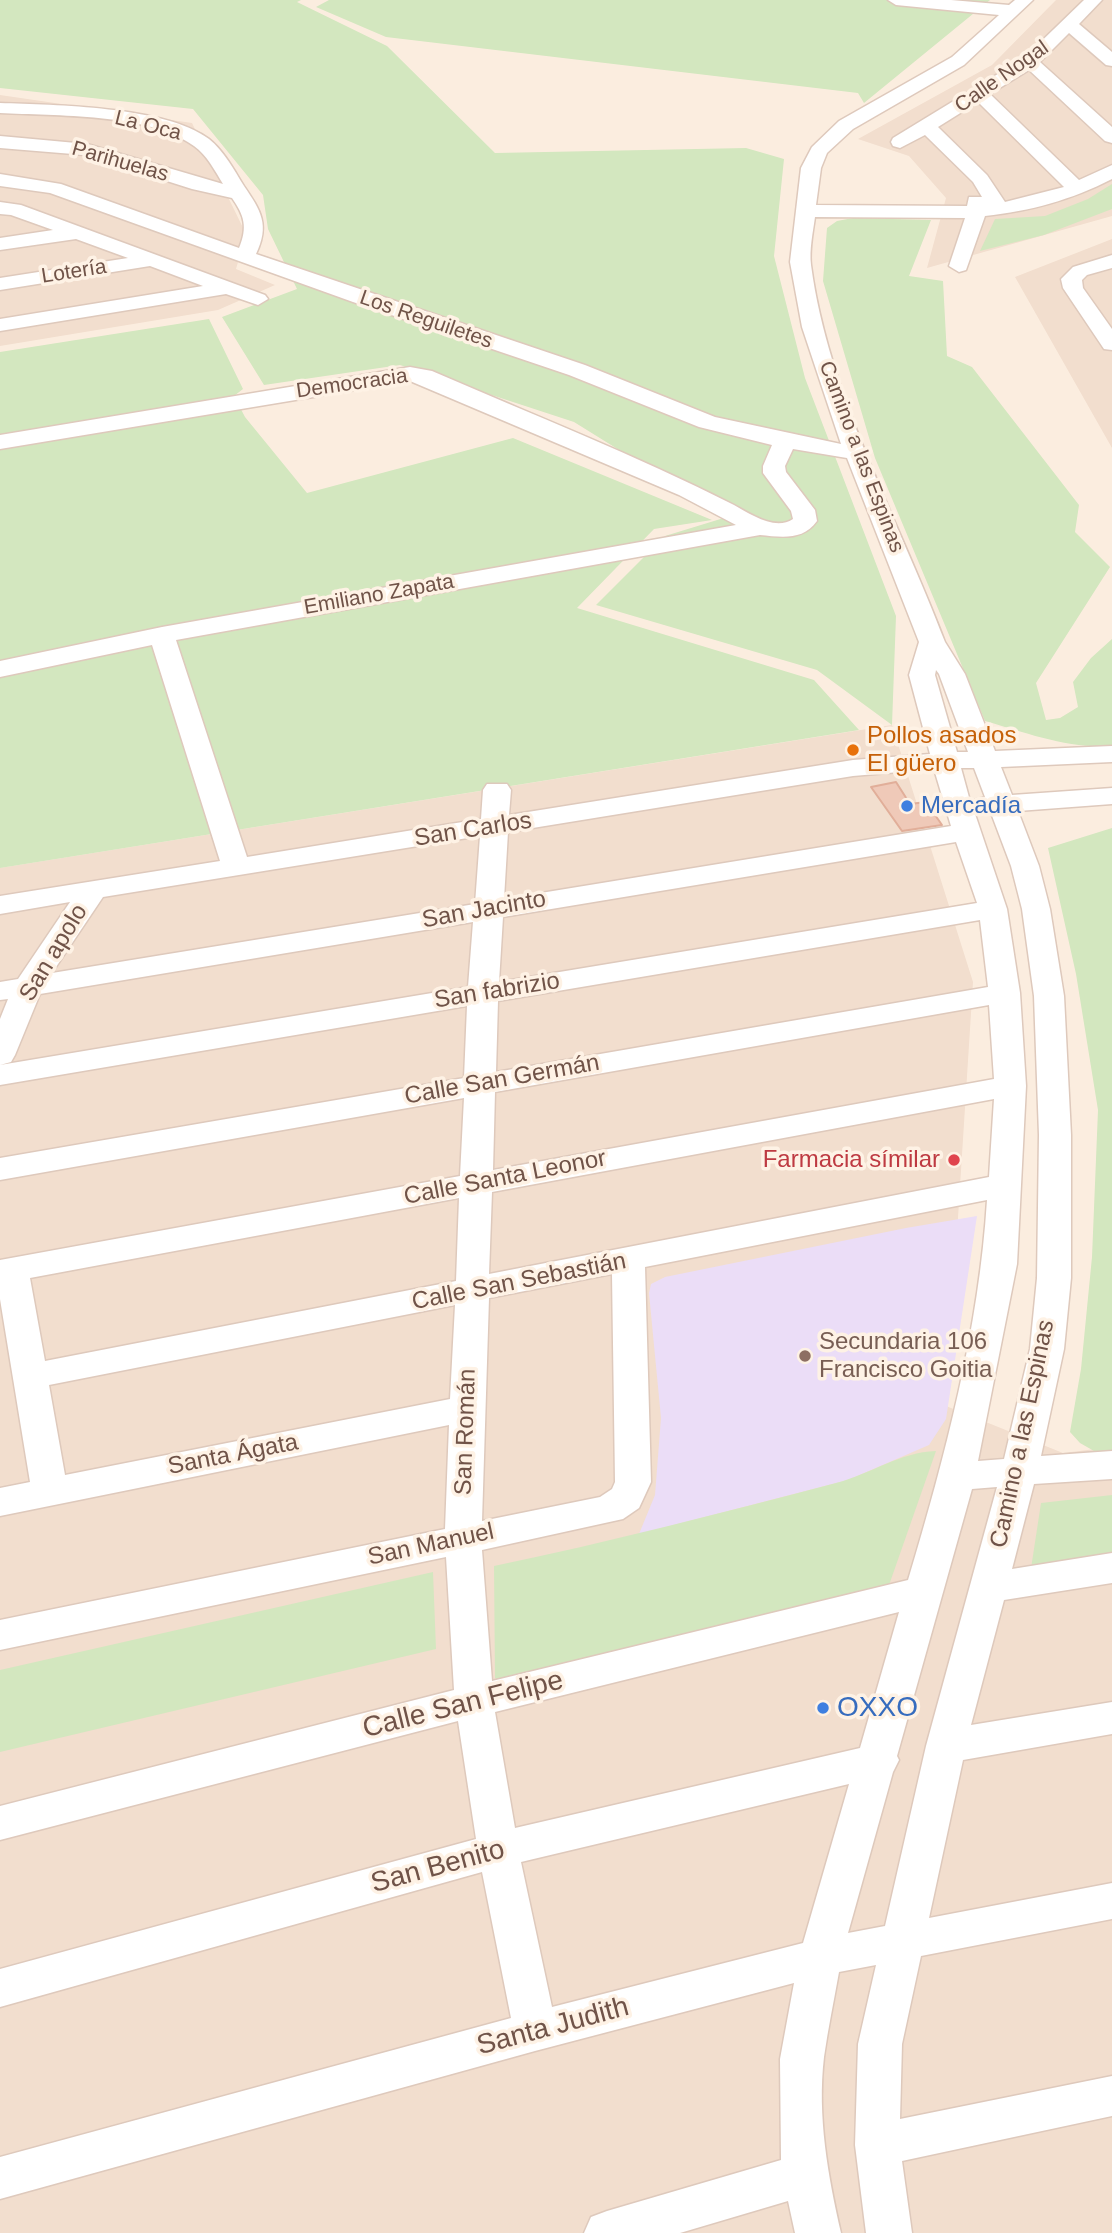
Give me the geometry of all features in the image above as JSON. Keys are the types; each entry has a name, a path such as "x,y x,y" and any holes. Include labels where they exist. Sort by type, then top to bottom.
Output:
{"street":[{"path":"896,0 1020,5"},
{"name":"Calle Nogal","path":"900,142 981,95 1030,62 1094,0"},
{"name":"Camino a las Espinas","path":"889,2233 877,2145 880,2044 946,1746 1019,1474 1047,1349 1054,1278 1055,1135 1049,996 1044,954 1024,866 952,674 932,642 901,559 855,453 824,369 800,269 811,168 819,151 846,125 958,61 1020,5"},
{"path":"1070,25 1112,61"},
{"path":"1030,62 1112,137"},
{"path":"981,95 1078,190"},
{"name":"La Oca","path":"0,108 111,116 189,135 207,149 256,220 257,229 244,257"},
{"path":"928,127 980,179 987,206 959,266"},
{"name":"Parihuelas","path":"0,142 87,150 199,185 239,193"},
{"path":"808,204 1024,205 1078,190 1112,171"},
{"name":"Los Reguiletes","path":"0,180 38,184 577,370 707,422 785,441 855,453"},
{"path":"1,208 38,184"},
{"path":"1,208 14,209 258,299"},
{"path":"0,244 76,232"},
{"name":"Lotería","path":"0,284 149,260"},
{"path":"1112,261 1080,271 1071,279 1073,288 1112,344"},
{"path":"0,325 227,288"},
{"name":"Democracia","path":"0,442 410,374 424,376 625,463 724,507 760,528"},
{"name":"Emiliano Zapata","path":"0,668 162,635 760,528 794,529 806,521 803,510 775,473 774,466 785,441"},
{"path":"162,635 225,825 236,867"},
{"path":"818,2233 805,2174 801,2117 802,2059 820,1957 957,1476 998,1277 1006,1185 1010,1086 1005,993 993,909 963,819 922,675 932,642"},
{"name":"San Carlos","path":"0,905 853,768 1112,754"},
{"name":"San Román","path":"497,790 483,993 463,1538 474,1701 498,1850 535,2031"},
{"name":"San Jacinto","path":"0,991 489,909 963,819 999,804 1112,796"},
{"name":"San apolo","path":"0,1055 29,985 93,890"},
{"name":"San fabrizio","path":"0,1075 993,909"},
{"name":"Calle San Germán","path":"0,1169 1005,993"},
{"name":"Calle Santa Leonor","path":"6,1271 1010,1086"},
{"name":"Calle San Sebastián","path":"32,1376 1006,1185"},
{"name":"San Manuel","path":"0,1635 610,1508 626,1498 633,1482 628,1261"},
{"path":"6,1271 32,1376 50,1493"},
{"name":"Santa Ágata","path":"0,1502 466,1409"},
{"path":"957,1476 1019,1474 1112,1465"},
{"path":"988,1588 1112,1568"},
{"name":"Calle San Felipe","path":"0,1823 474,1701 926,1591"},
{"path":"946,1746 1112,1718"},
{"name":"San Benito","path":"0,1988 498,1850 878,1760"},
{"name":"Santa Judith","path":"0,2178 535,2031 820,1957 1112,1901"},
{"path":"877,2145 1112,2096"},
{"path":"607,2233 805,2174"}],"shaded area":[{"path":"1056,0 1112,0 1112,216 927,268 946,198 909,156 858,139 992,65"},
{"path":"0,95 192,123 246,234 236,269 275,285 218,310 0,346"},
{"path":"1112,239 1112,448 1015,277"},
{"path":"892,725 973,982 946,1406 1063,1453 1112,1447 1112,2233 0,2233 0,868"},
{"name":"Secundaria 106 Francisco Goitia","path":"977,1216 946,1419 929,1445 848,1480 639,1534 655,1495 661,1418 649,1293 651,1284 665,1277"}],"green space":[{"path":"0,0 301,0 297,2 387,46 495,153 746,148 784,159 774,256 805,378 896,616 892,725 817,670 596,605 665,536 727,517 574,422 400,365 264,385 222,317 297,289 268,229 263,195 193,109 0,88"},
{"path":"329,0 990,0 864,103 858,93 386,37 316,7"},
{"path":"1112,184 1112,209 1044,235 980,251 995,219 1045,216 1088,199"},
{"path":"853,218 931,220 909,276 943,281 947,356 972,367 1079,505 1075,532 1110,567 1036,683 1046,720 1060,718 1078,707 1073,682 1091,658 1112,639 1112,746 1064,743 985,721 875,458 823,281 827,228 837,221"},
{"path":"209,319 243,389 234,396 245,417 307,493 513,438 712,520 654,529 577,608 814,680 859,730 0,868 0,352"},
{"path":"1112,828 1112,1459 1108,1459 1080,1443 1070,1432 1081,1369 1092,1257 1098,1110 1076,974 1048,848"},
{"path":"936,1451 888,1588 512,1687 495,1678 494,1566 793,1494 849,1479 910,1455"},
{"path":"1112,1495 1112,1561 1030,1575 1041,1503"},
{"path":"433,1572 436,1649 0,1752 0,1670"}],"building":[{"name":"Mercadía","path":"896,782 910,804 926,802 942,825 902,831 871,787"}],"place":[{"name":"Pollos asados El güero","path":"853,750"},
{"name":"Mercadía","path":"907,806"},
{"name":"Farmacia símilar","path":"954,1160"},
{"name":"Secundaria 106 Francisco Goitia","path":"805,1356"},
{"name":"OXXO","path":"823,1708"}]}
